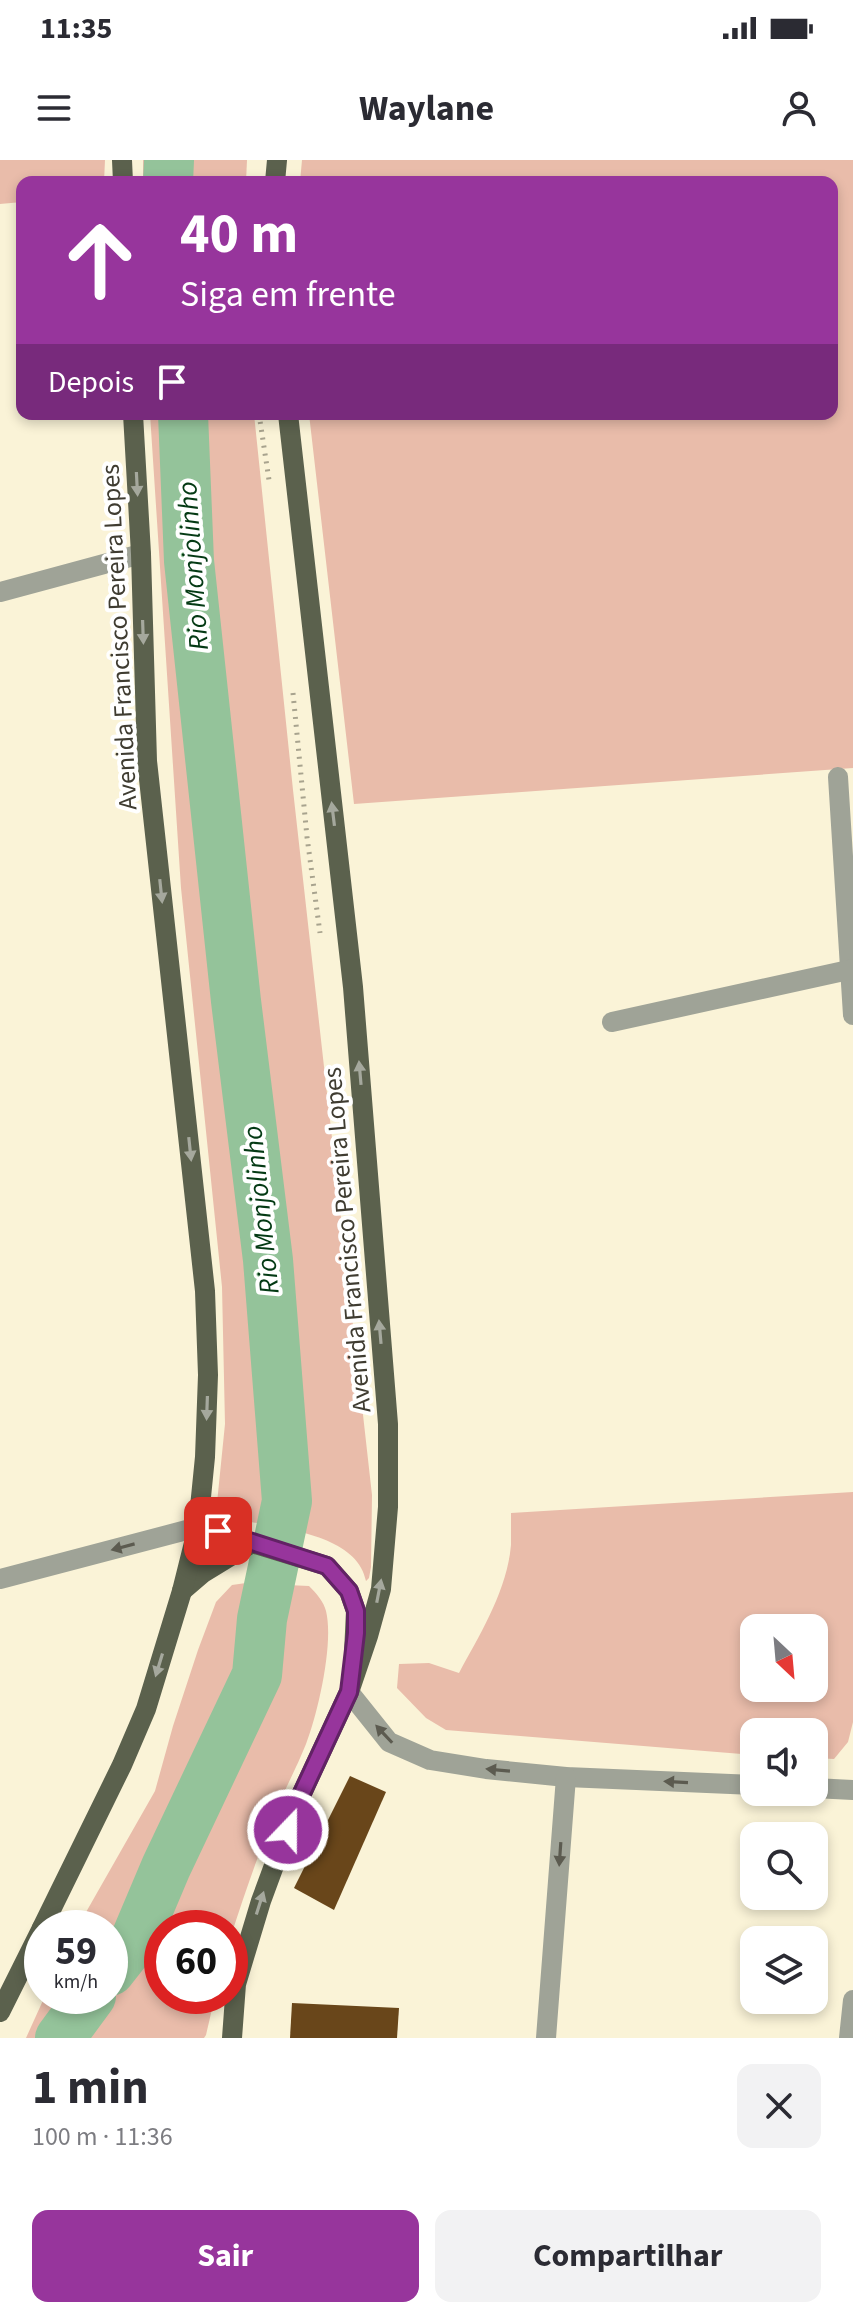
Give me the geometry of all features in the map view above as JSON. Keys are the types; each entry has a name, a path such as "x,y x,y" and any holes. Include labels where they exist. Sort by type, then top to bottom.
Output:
{"main road":[{"name":"Avenida Francisco Pereira Lopes","path":"51,1910 146,1709 198,1527 205,1457 205,1291 147,761 133,420"},
{"name":"Avenida Francisco Pereira Lopes","path":"231,2037 236,1984 261,1901 296,1806 349,1692 381,1589 388,1507 388,1424 353,987 289,420"},
{"path":"198,1527 235,1535 327,1566 349,1591 356,1611 349,1692"},
{"path":"182,1591 203,1573 252,1543"},
{"name":"Avenida Francisco Pereira Lopes","path":"0,2012 24,1964"}],"street":[{"path":"0,592 141,554"},
{"path":"838,777 853,1015"},
{"path":"612,1022 851,970"},
{"path":"0,1579 198,1527"},
{"path":"349,1692 389,1742 430,1760 566,1777 740,1784"},
{"path":"546,2038 566,1777"},
{"path":"828,1789 853,1790"},
{"path":"849,2038 853,2000"}],"path":[{"path":"260,420 269,485"},
{"path":"291,680 322,946"}],"shaded area":[{"path":"0,160 105,160 104,176 16,176 16,203 0,204"},
{"path":"143,160 247,160 246,176 143,176"},
{"path":"302,160 853,160 853,768 354,804 310,420 838,420 838,176 301,176"},
{"path":"150,420 255,420 372,1495 371,1567 366,1581 359,1564 327,1541 284,1528 224,1516 219,1512 217,1503 225,1424 222,1287 181,888"},
{"path":"853,1492 853,1722 848,1742 834,1759 828,1759 828,1718 740,1718 740,1754 446,1730 426,1718 397,1688 399,1664 429,1663 459,1673 491,1612 504,1579 511,1545 511,1513"},
{"path":"232,1585 309,1586 326,1611 328,1641 320,1697 311,1731 273,1817 240,1910 144,1910 144,2014 211,2014 206,2035 204,2038 26,2038 37,2014 128,2014 128,1910 87,1910 155,1791 198,1650 216,1602"}],"building":[{"path":"350,1776 386,1792 334,1910 294,1888"},
{"path":"292,2003 399,2008 397,2038 290,2038"}],"waterway":[{"name":"Rio Monjolinho","path":"168,176 169,160"},
{"name":"Rio Monjolinho","path":"128,1948 136,1938 166,1867 257,1675 262,1619 287,1501 268,1260 236,1001 189,561 183,420"},
{"name":"Rio Monjolinho","path":"60,2038 78,2014"}],"route":[{"path":"218,1531 327,1566 349,1591 356,1611 349,1692 288,1830"}]}
